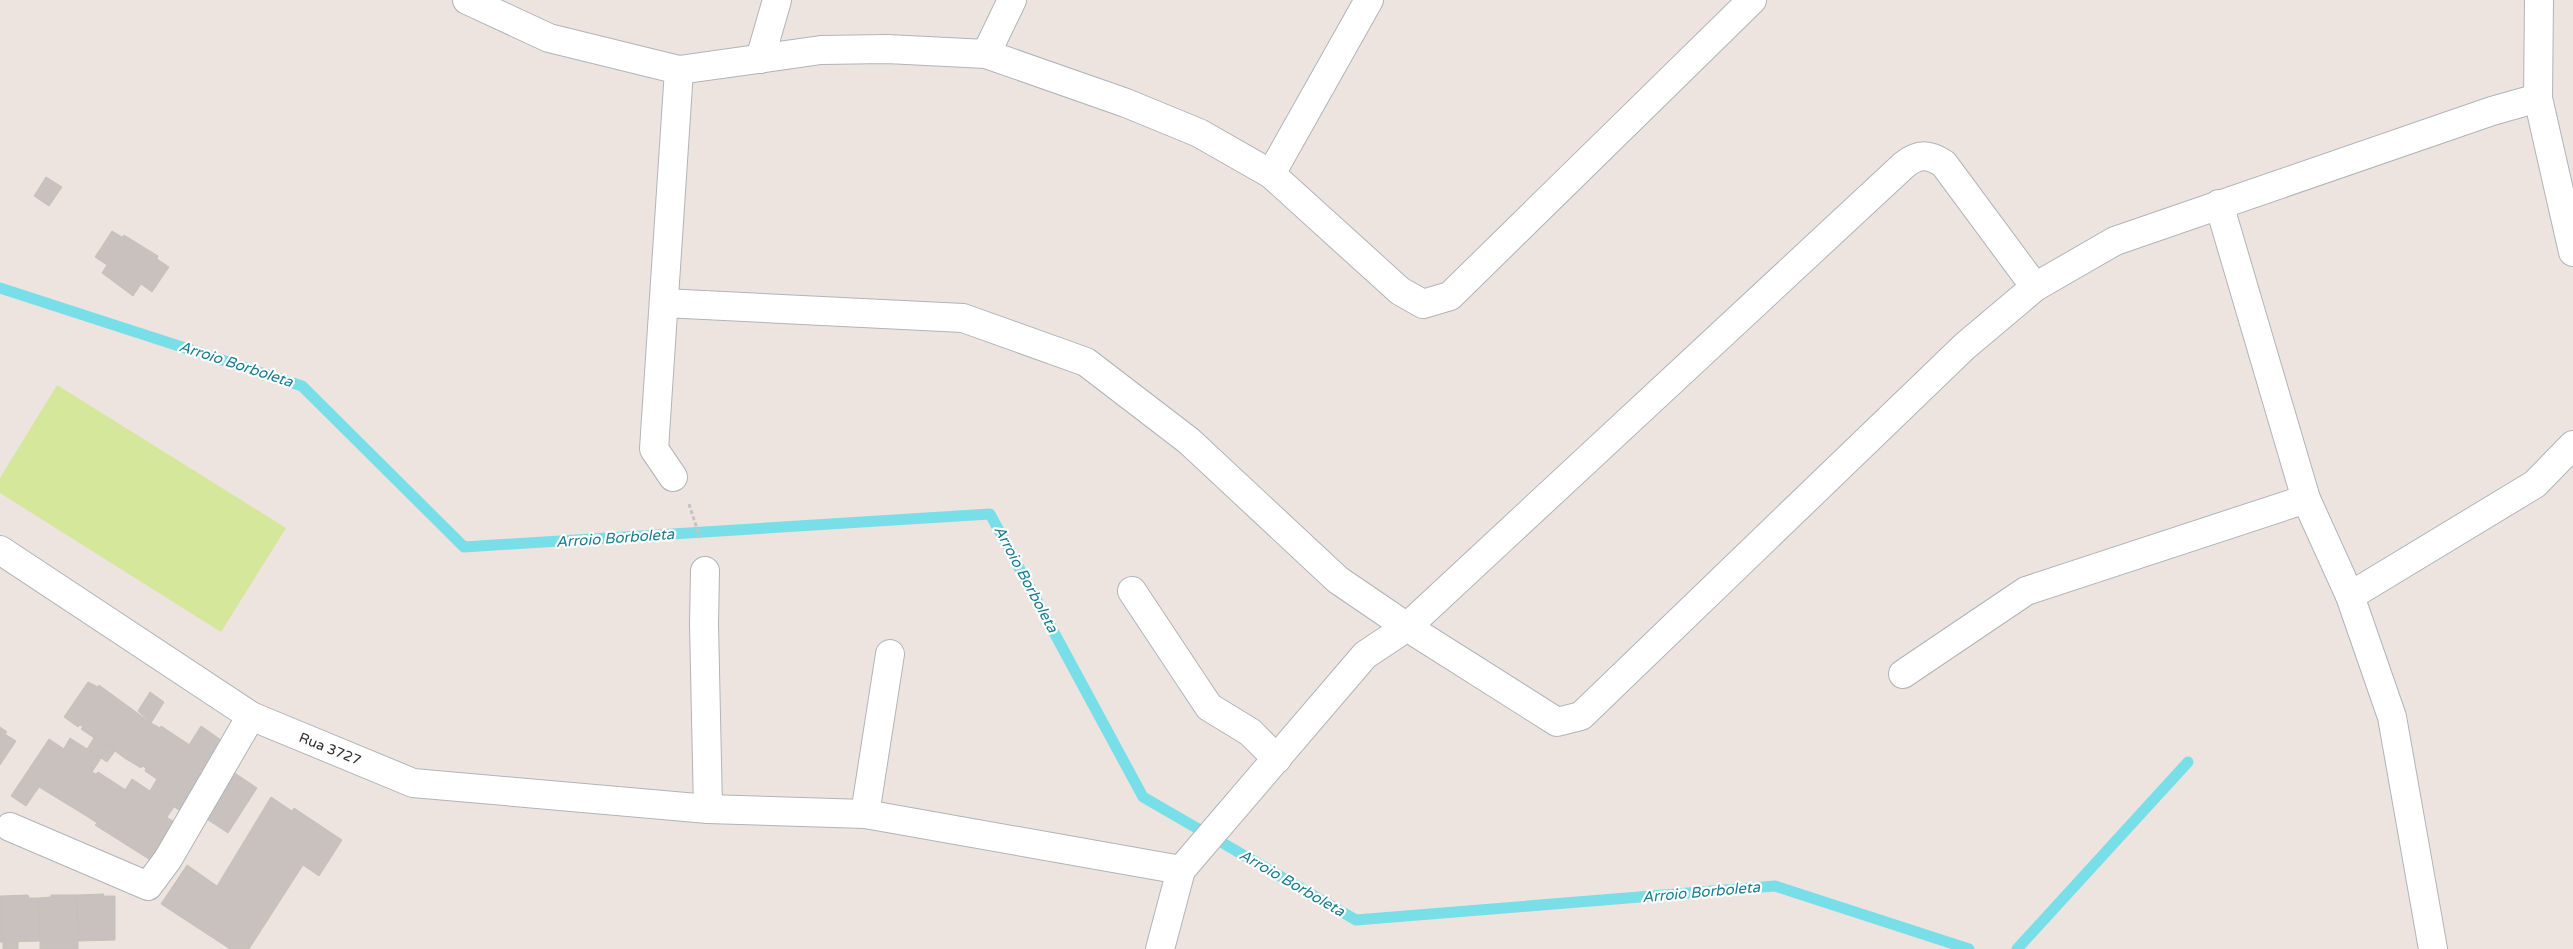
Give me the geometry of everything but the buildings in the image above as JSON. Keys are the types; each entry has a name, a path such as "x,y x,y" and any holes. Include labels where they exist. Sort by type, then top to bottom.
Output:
{"street":[{"path":"467,0 548,38 679,70 821,50 887,49 986,54 1126,103 1199,132 1271,174 1400,291 1423,304 1450,296 1752,0"},
{"path":"760,59 777,0"},
{"path":"986,54 1012,0"},
{"path":"1271,174 1369,0"},
{"path":"2539,0 2538,98 2573,252"},
{"path":"673,477 654,449 679,70"},
{"path":"664,302 963,318 1086,362 1188,441 1338,580 1407,627 1557,722 1581,716 1965,346 2035,287 2115,241 2492,111 2538,98"},
{"path":"1160,949 1181,870 1365,655 1407,627 1913,158 1924,155 1944,164 2035,287"},
{"path":"2219,204 2306,499 2350,596 2392,717 2433,949"},
{"path":"2350,596 2535,484 2573,445"},
{"path":"1903,674 2026,591 2306,499"},
{"name":"Rua 3727","path":"0,550 251,716 412,783 708,809 865,814 1181,870"},
{"path":"705,571 708,809"},
{"path":"1132,591 1209,707 1250,732 1277,759"},
{"path":"865,814 890,654"},
{"path":"10,826 148,886 168,858 251,716"}],"path":[{"path":"673,477 690,505 700,537 705,571"}],"green space":[{"path":"57,385 286,528 221,632 0,493 0,478"}],"waterway":[{"name":"Arroio Borboleta","path":"0,288 302,386 464,547 990,514 1143,797 1356,920 1775,886 1969,949"},
{"path":"2017,949 2188,762"}]}
